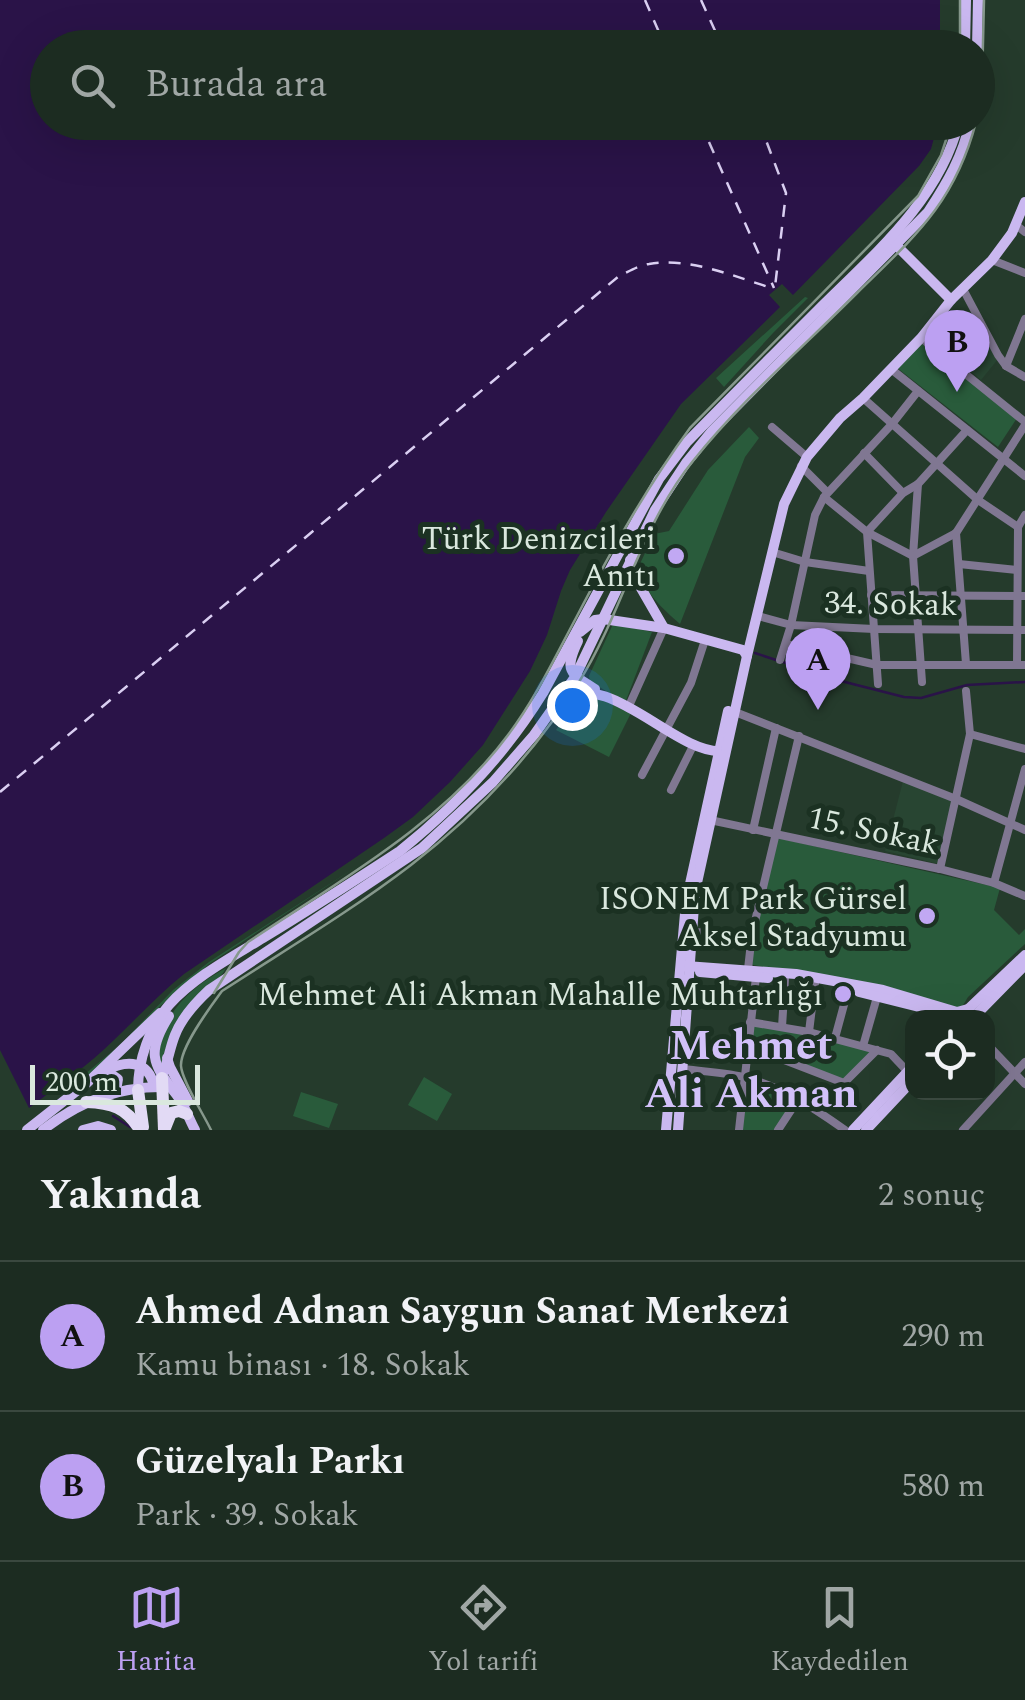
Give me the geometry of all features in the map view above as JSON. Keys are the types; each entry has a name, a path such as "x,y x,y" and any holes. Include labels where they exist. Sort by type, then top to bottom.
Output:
{"highway":[{"path":"163,1085 164,1130"},
{"path":"138,1090 142,1130"},
{"path":"86,1102 123,1109 142,1130"},
{"path":"164,1130 170,1113 189,1111"}],"main road":[{"path":"966,0 966,30"},
{"path":"977,30 978,0"},
{"path":"27,1130 88,1082 150,1021 238,952 400,852 493,764 539,700 659,479 687,442 918,205 954,140"},
{"path":"163,1085 167,1057 185,1016 209,990 422,848 492,782 534,735 574,677 664,496 699,446 928,212 949,180 965,140"},
{"path":"666,1130 695,892 722,751 784,504 804,462 840,418 921,338 951,300 1020,229 1025,202"},
{"path":"896,246 951,300"},
{"path":"612,700 574,677 570,668 571,656 613,575 624,543"},
{"path":"678,1130 684,1069 686,902 771,558"},
{"path":"630,560 634,576 664,628"},
{"path":"567,648 586,626 602,619 664,628 745,653"},
{"path":"534,735 556,694 548,691 539,700"},
{"path":"553,708 571,694 595,692 694,744 722,751"},
{"path":"965,1010 1025,955"},
{"path":"967,1010 1025,965"},
{"path":"685,968 796,974 883,990 941,1010"},
{"path":"752,973 932,1010"},
{"path":"163,1085 155,1060 158,1038 186,991"},
{"path":"138,1090 140,1065 150,1035 168,1006"},
{"path":"167,1057 198,1130"},
{"path":"88,1082 123,1063 140,1065 189,1111"},
{"path":"88,1082 108,1074 116,1076 117,1085 106,1095"},
{"path":"853,1130 905,1079"},
{"path":"866,1130 905,1081"},
{"path":"42,1130 86,1102 163,1085"},
{"path":"82,1130 92,1126 111,1130"}],"street":[{"path":"992,260 1025,274"},
{"path":"963,289 1006,366 1025,376"},
{"path":"1006,366 1022,335 1025,319"},
{"path":"947,360 980,323"},
{"path":"913,556 956,533 1025,424 921,338"},
{"path":"891,369 1025,476"},
{"path":"780,660 815,514 826,494 918,391"},
{"path":"863,398 978,500 1018,527"},
{"path":"772,427 826,494 867,532 913,556"},
{"path":"878,684 867,532 904,492 918,484 966,430"},
{"path":"864,453 904,492"},
{"path":"918,484 913,556 922,682"},
{"path":"786,644 877,665 1021,665 1018,527 1025,515"},
{"path":"956,533 966,664"},
{"path":"771,558 869,571"},
{"path":"959,564 1017,570"},
{"path":"871,594 1021,596"},
{"name":"34. Sokak","path":"758,616 791,625 1021,630"},
{"path":"628,708 664,628"},
{"path":"642,775 691,683 705,640"},
{"path":"940,869 970,734 966,691"},
{"path":"734,712 1025,830"},
{"path":"753,830 776,728"},
{"path":"970,734 1025,750"},
{"path":"739,1130 750,1022 752,934 798,736"},
{"path":"671,790 694,744"},
{"path":"994,883 1025,769"},
{"name":"15. Sokak","path":"710,820 940,869 994,883 1025,896"},
{"path":"690,932 752,934"},
{"path":"782,1027 785,979"},
{"path":"808,1032 815,984"},
{"path":"835,1038 848,990"},
{"path":"863,1046 877,996"},
{"path":"750,1022 835,1038 891,1054 905,1067"},
{"path":"748,1046 844,1083 877,1050"},
{"path":"995,1053 1025,1084"},
{"path":"963,1130 1025,1062"},
{"path":"684,1069 744,1077 799,1098 845,1130"},
{"path":"778,1130 799,1098"},
{"path":"972,1120 982,1130"}],"shaded area":[{"path":"0,0 940,0 940,30 30,30 30,140 933,140 919,166 793,295 782,284 769,295 780,307 681,404 570,570 530,671 483,745 450,782 384,838 184,974 95,1058 29,1108 0,1050"},
{"path":"808,298 724,387 716,378"},
{"path":"979,326 998,359 981,380 952,356"},
{"path":"922,341 1017,418 998,447 896,367"},
{"path":"749,427 759,438 745,457 680,624 649,592 638,568 654,534 669,531 708,470"},
{"path":"613,624 652,632 625,703 590,681 589,676"},
{"path":"593,695 631,713 609,757 556,730 579,696"},
{"path":"903,781 953,800 939,864 885,851"},
{"path":"778,838 1000,888 994,910 1019,935 1025,929 1025,944 968,997 960,1010 875,987 748,964"},
{"path":"362,863 209,964 72,1091 67,1089 120,1045 173,990 209,962"},
{"path":"226,968 184,1012 161,1065 160,1044 170,1017 195,989"},
{"path":"750,1022 877,1050 844,1083 748,1046"},
{"path":"424,1077 452,1094 437,1121 408,1105"},
{"path":"745,1077 799,1098 778,1130 739,1130"},
{"path":"301,1092 338,1104 329,1128 293,1116"}],"waterway":[{"path":"755,653 776,660"},
{"path":"783,662 904,697 921,698 967,685 1025,682"},
{"path":"113,1116 130,1127"}],"ferry route":[{"path":"645,0 658,30"},
{"path":"701,0 715,30"},
{"path":"708,140 774,288"},
{"path":"766,140 786,193 775,287"},
{"path":"0,792 619,276 645,265 681,263 775,289"}],"tram line":[{"path":"960,0 960,30"},
{"path":"983,30 984,0"},
{"path":"214,993 248,942 421,824 482,767 528,707 630,520 690,428 918,196 946,140"},
{"path":"211,1130 181,1066 191,1038 222,991 411,865 481,804 524,757 579,682 659,513 693,461 930,217 957,175 970,140"}],"place":[{"name":"Güzelyalı Parkı","path":"957,392"},
{"name":"Türk Denizcileri Anıtı","path":"676,556"},
{"name":"Ahmed Adnan Saygun Sanat Merkezi","path":"818,710"},
{"name":"ISONEM Park Gürsel Aksel Stadyumu","path":"927,916"},
{"name":"Mehmet Ali Akman Mahalle Muhtarlığı","path":"843,994"}],"district":[{"name":"Mehmet Ali Akman","path":"751,1068"}]}
